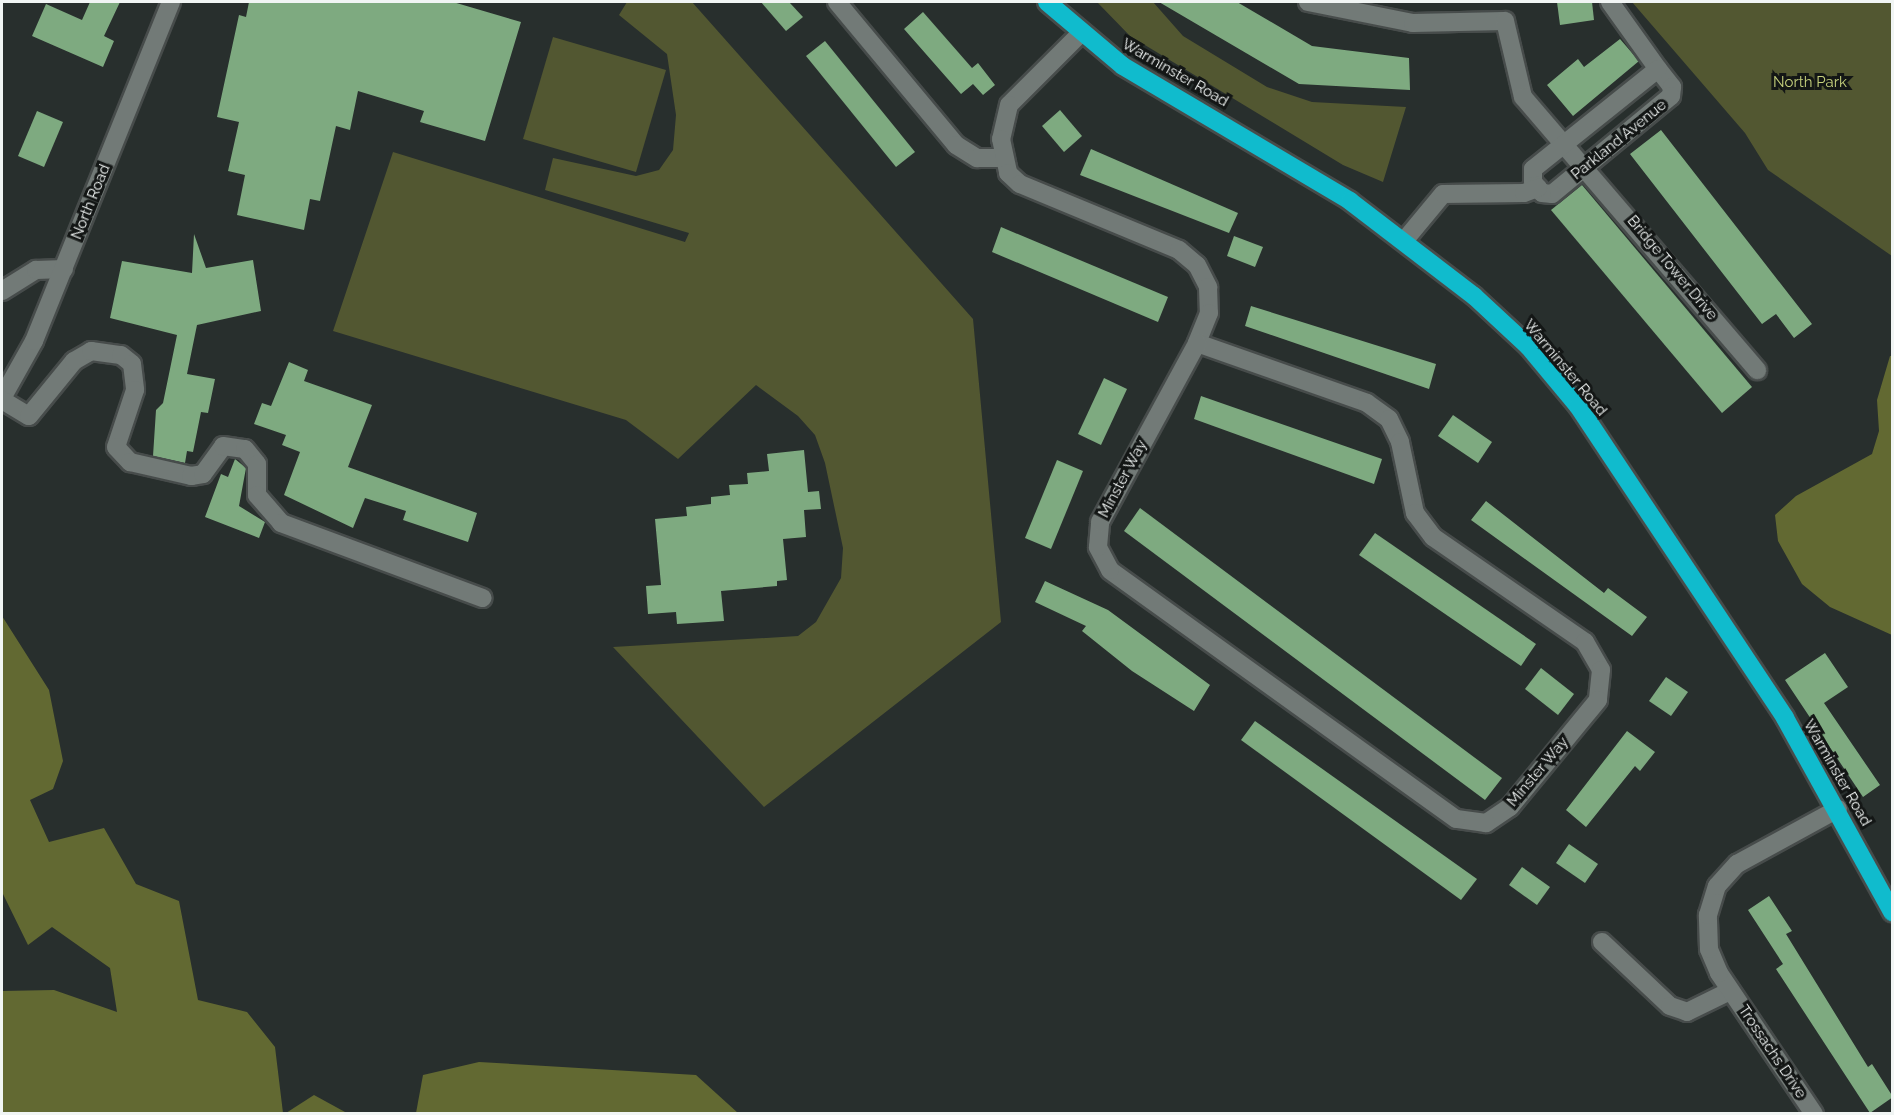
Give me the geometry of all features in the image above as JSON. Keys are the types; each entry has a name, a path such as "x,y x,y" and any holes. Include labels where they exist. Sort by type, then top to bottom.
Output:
{"highway":[{"name":"Warminster Road","path":"1047,2 1080,34 1123,66 1350,201 1404,241 1489,310 1578,406 1785,718 1838,809 1893,912"}],"street":[{"name":"North Road","path":"2,399 34,341 171,2"},
{"path":"837,2 956,145 977,158 1002,158 1009,105 1080,34"},
{"name":"Bridge Tower Drive","path":"1308,2 1413,22 1505,21 1518,88 1757,370"},
{"path":"1610,2 1658,69"},
{"name":"Parkland Avenue","path":"1404,241 1443,194 1524,194 1538,188 1552,194 1671,96 1672,87 1658,69 1566,145 1533,169 1538,188"},
{"name":"Minster Way","path":"1002,158 1020,184 1179,250 1197,265 1208,287 1209,313 1197,342 1100,522 1098,547 1110,570 1456,819 1486,823 1510,807 1598,700 1601,670 1585,642 1433,537 1415,513 1401,442 1389,419 1366,404 1197,342"},
{"path":"2,291 36,270 64,269"},
{"path":"2,399 29,416 74,361 91,351 121,355 132,364 135,390 116,447 130,462 191,476 203,474 224,447 244,449 257,464 257,495 281,522 483,598"},
{"name":"Trossachs Drive","path":"1814,1113 1730,991 1709,949 1708,915 1717,886 1737,864 1838,809"},
{"name":"Trossachs Drive","path":"1602,942 1670,1006 1688,1011 1730,991"}],"green space":[{"path":"627,2 692,2 973,319 1001,622 764,807 613,647 798,636 816,622 841,578 843,548 825,463 815,435 798,416 756,385 678,459 626,420 333,331 393,152 685,242 689,233 545,190 553,158 636,176 659,170 673,150 676,115 667,54 619,15"},
{"path":"1097,2 1153,2 1183,36 1267,87 1312,102 1406,107 1383,182 1343,165 1130,36"},
{"name":"North Park","path":"1632,2 1892,2 1892,256 1768,170 1745,133"},
{"path":"553,37 666,70 636,172 523,139"},
{"path":"1890,356 1892,356 1892,635 1830,607 1802,584 1778,541 1775,515 1796,496 1872,454 1879,431 1877,400"},
{"path":"2,616 49,690 63,761 53,789 30,800 49,842 104,828 136,884 179,901 198,1000 247,1012 275,1047 283,1113 2,1113 2,991 54,990 117,1012 110,968 52,927 28,945 2,892"},
{"path":"479,1062 696,1075 738,1113 416,1113 423,1075"},
{"path":"314,1095 345,1112 346,1113 286,1113"}],"building":[{"path":"90,2 120,2 104,36 114,41 103,67 32,36 46,4 82,20"},
{"path":"249,2 453,2 521,22 485,141 420,122 424,111 358,91 350,130 336,126 320,201 310,199 304,230 237,215 245,175 228,171 239,122 217,117 239,15 246,17"},
{"path":"761,2 789,2 803,17 786,31"},
{"path":"1159,2 1237,2 1312,46 1409,58 1410,90 1299,84"},
{"path":"1557,2 1592,2 1594,20 1560,25"},
{"path":"923,12 972,68 978,63 995,85 983,95 973,84 961,94 904,29"},
{"path":"1620,39 1639,61 1573,116 1547,85 1578,59 1584,67"},
{"path":"825,41 915,152 896,167 806,56"},
{"path":"1060,110 1082,136 1064,152 1042,126"},
{"path":"37,111 63,122 44,167 18,156"},
{"path":"1661,130 1812,324 1794,338 1776,314 1762,324 1630,154"},
{"path":"1091,149 1238,213 1229,233 1080,175"},
{"path":"1582,185 1752,387 1722,413 1551,210"},
{"path":"1001,227 1168,297 1158,322 992,252"},
{"path":"194,234 206,268 253,260 261,311 197,325 187,374 215,379 208,413 201,412 193,452 187,451 185,463 153,456 156,410 163,403 177,335 110,318 122,261 192,273"},
{"path":"1234,236 1263,247 1255,267 1227,256"},
{"path":"1251,306 1436,364 1429,389 1245,326"},
{"path":"289,362 308,370 304,381 372,405 348,467 477,513 468,542 403,520 406,511 365,498 353,528 284,495 300,452 282,445 286,435 254,424 262,403 271,406"},
{"path":"1104,378 1127,389 1101,445 1078,434"},
{"path":"1201,396 1382,459 1374,484 1194,419"},
{"path":"1453,415 1492,442 1478,463 1438,436"},
{"path":"804,450 808,492 819,491 821,509 804,510 806,537 783,539 787,580 777,581 777,586 721,591 724,621 677,624 676,612 648,614 646,586 661,585 655,519 687,516 686,507 711,504 711,497 730,495 729,485 748,484 747,473 769,471 767,454"},
{"path":"235,459 246,468 239,506 265,522 259,538 205,517 221,474 228,477"},
{"path":"1057,460 1083,471 1051,549 1025,538"},
{"path":"1486,501 1604,593 1608,588 1647,617 1632,636 1471,520"},
{"path":"1140,508 1502,778 1485,800 1124,531"},
{"path":"1375,533 1536,644 1521,666 1359,555"},
{"path":"1045,581 1108,610 1210,685 1194,711 1132,671 1082,631 1086,626 1035,602"},
{"path":"1825,653 1848,687 1824,703 1880,785 1863,797 1785,680"},
{"path":"1541,668 1574,694 1558,715 1525,689"},
{"path":"1666,677 1688,692 1671,716 1649,701"},
{"path":"1255,721 1477,879 1461,900 1241,740"},
{"path":"1627,731 1655,752 1640,771 1635,766 1586,827 1566,810"},
{"path":"1569,844 1598,864 1585,883 1556,863"},
{"path":"1522,867 1550,887 1537,905 1509,885"},
{"path":"1769,896 1792,931 1786,934 1868,1067 1872,1064 1893,1097 1870,1113 1776,969 1783,964 1748,910"}]}
